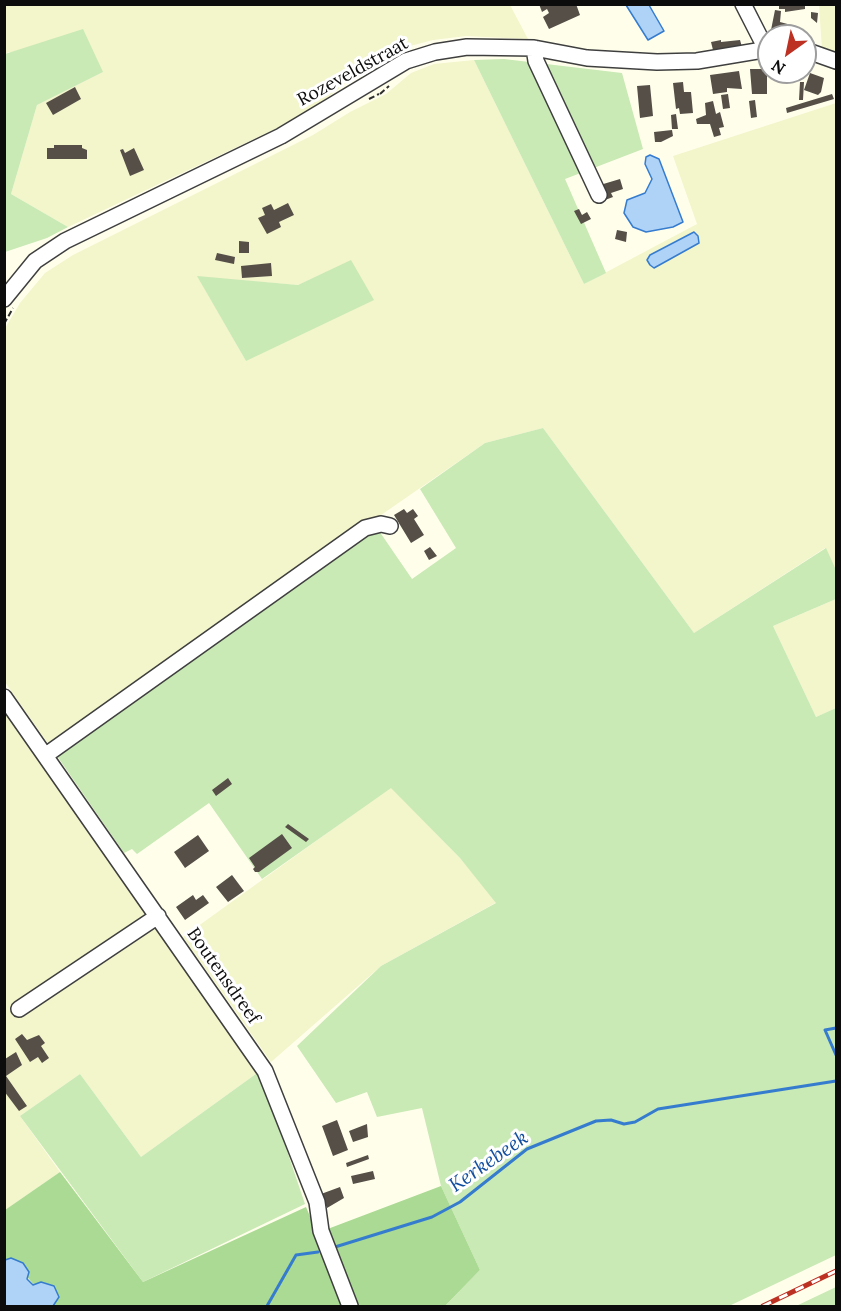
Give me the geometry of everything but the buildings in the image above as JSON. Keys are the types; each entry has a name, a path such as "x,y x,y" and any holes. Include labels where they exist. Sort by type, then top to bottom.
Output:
{"street":[{"path":"743,4 757,30"},
{"name":"Rozeveldstraat","path":"4,299 34,261 65,241 281,136 406,61 435,51 467,47 534,48 587,58 657,62 697,60 757,51"},
{"path":"534,48 536,62 599,195"},
{"path":"817,54 837,61"},
{"path":"46,755 365,528 381,524 390,526"},
{"name":"Boutensdreef","path":"4,697 265,1071 317,1202 321,1231 350,1306"},
{"path":"18,1009 158,916"}],"green space":[{"path":"5,4 510,5 528,39 466,36 433,40 406,47 374,62 316,106 277,128 68,227 11,194 37,105 103,72 9,52 5,54"},
{"path":"819,5 836,5 836,55 822,49"},
{"path":"83,29 103,72 37,105 11,194 68,227 47,238 5,252 5,54"},
{"path":"504,59 622,73 643,149 565,179 606,273 584,284 474,60"},
{"path":"474,60 584,284 697,224 673,156 836,103 836,570 825,548 694,633 543,428 485,443 49,745 5,682 4,330 20,303 45,273 73,255 313,135 350,112 386,94 411,73 434,64","holes":["351,261 246,361 198,277 298,285"]},
{"path":"351,260 374,300 246,361 197,276 298,285"},
{"path":"543,428 694,633 826,548 836,570 836,599 773,626 816,717 836,708 836,1255 729,1306 445,1306 480,1270 441,1186 422,1108 377,1117 367,1092 336,1103 297,1046 381,966 496,903 460,858 391,788 262,879 209,803 137,854 132,849 124,853 57,756 375,525 412,579 456,548 420,489 485,443"},
{"path":"836,599 836,708 816,717 773,626"},
{"path":"4,708 260,1071 141,1157 80,1074 20,1116 60,1172 5,1210"},
{"path":"391,787 460,858 497,902 381,966 271,1062 183,937"},
{"path":"260,1071 305,1204 143,1282 20,1116 80,1074 141,1157"},
{"path":"60,1172 143,1282 306,1207 317,1233 441,1186 480,1270 445,1306 53,1306 59,1297 34,1285 11,1258 5,1260 5,1210"},
{"path":"836,1287 836,1306 796,1306"}],"water":[{"path":"626,5 649,5 664,31 648,40"},
{"path":"650,155 659,159 683,222 673,227 646,232 633,227 624,213 627,200 645,193 652,179 645,164 646,157"},
{"path":"694,232 698,236 699,243 654,268 650,265 647,260 650,255"},
{"path":"11,1258 23,1263 29,1272 27,1279 33,1285 41,1282 54,1286 59,1297 53,1306 5,1306 5,1260"}],"waterway":[{"name":"Kerkebeek","path":"836,1028 825,1030 836,1055"},
{"name":"Kerkebeek","path":"335,1247 432,1217 460,1202 527,1149 596,1121 611,1120 624,1124 635,1122 658,1109 836,1081"},
{"name":"Kerkebeek","path":"267,1306 296,1255 318,1252"}],"railway":[{"path":"763,1306 836,1271"}]}
